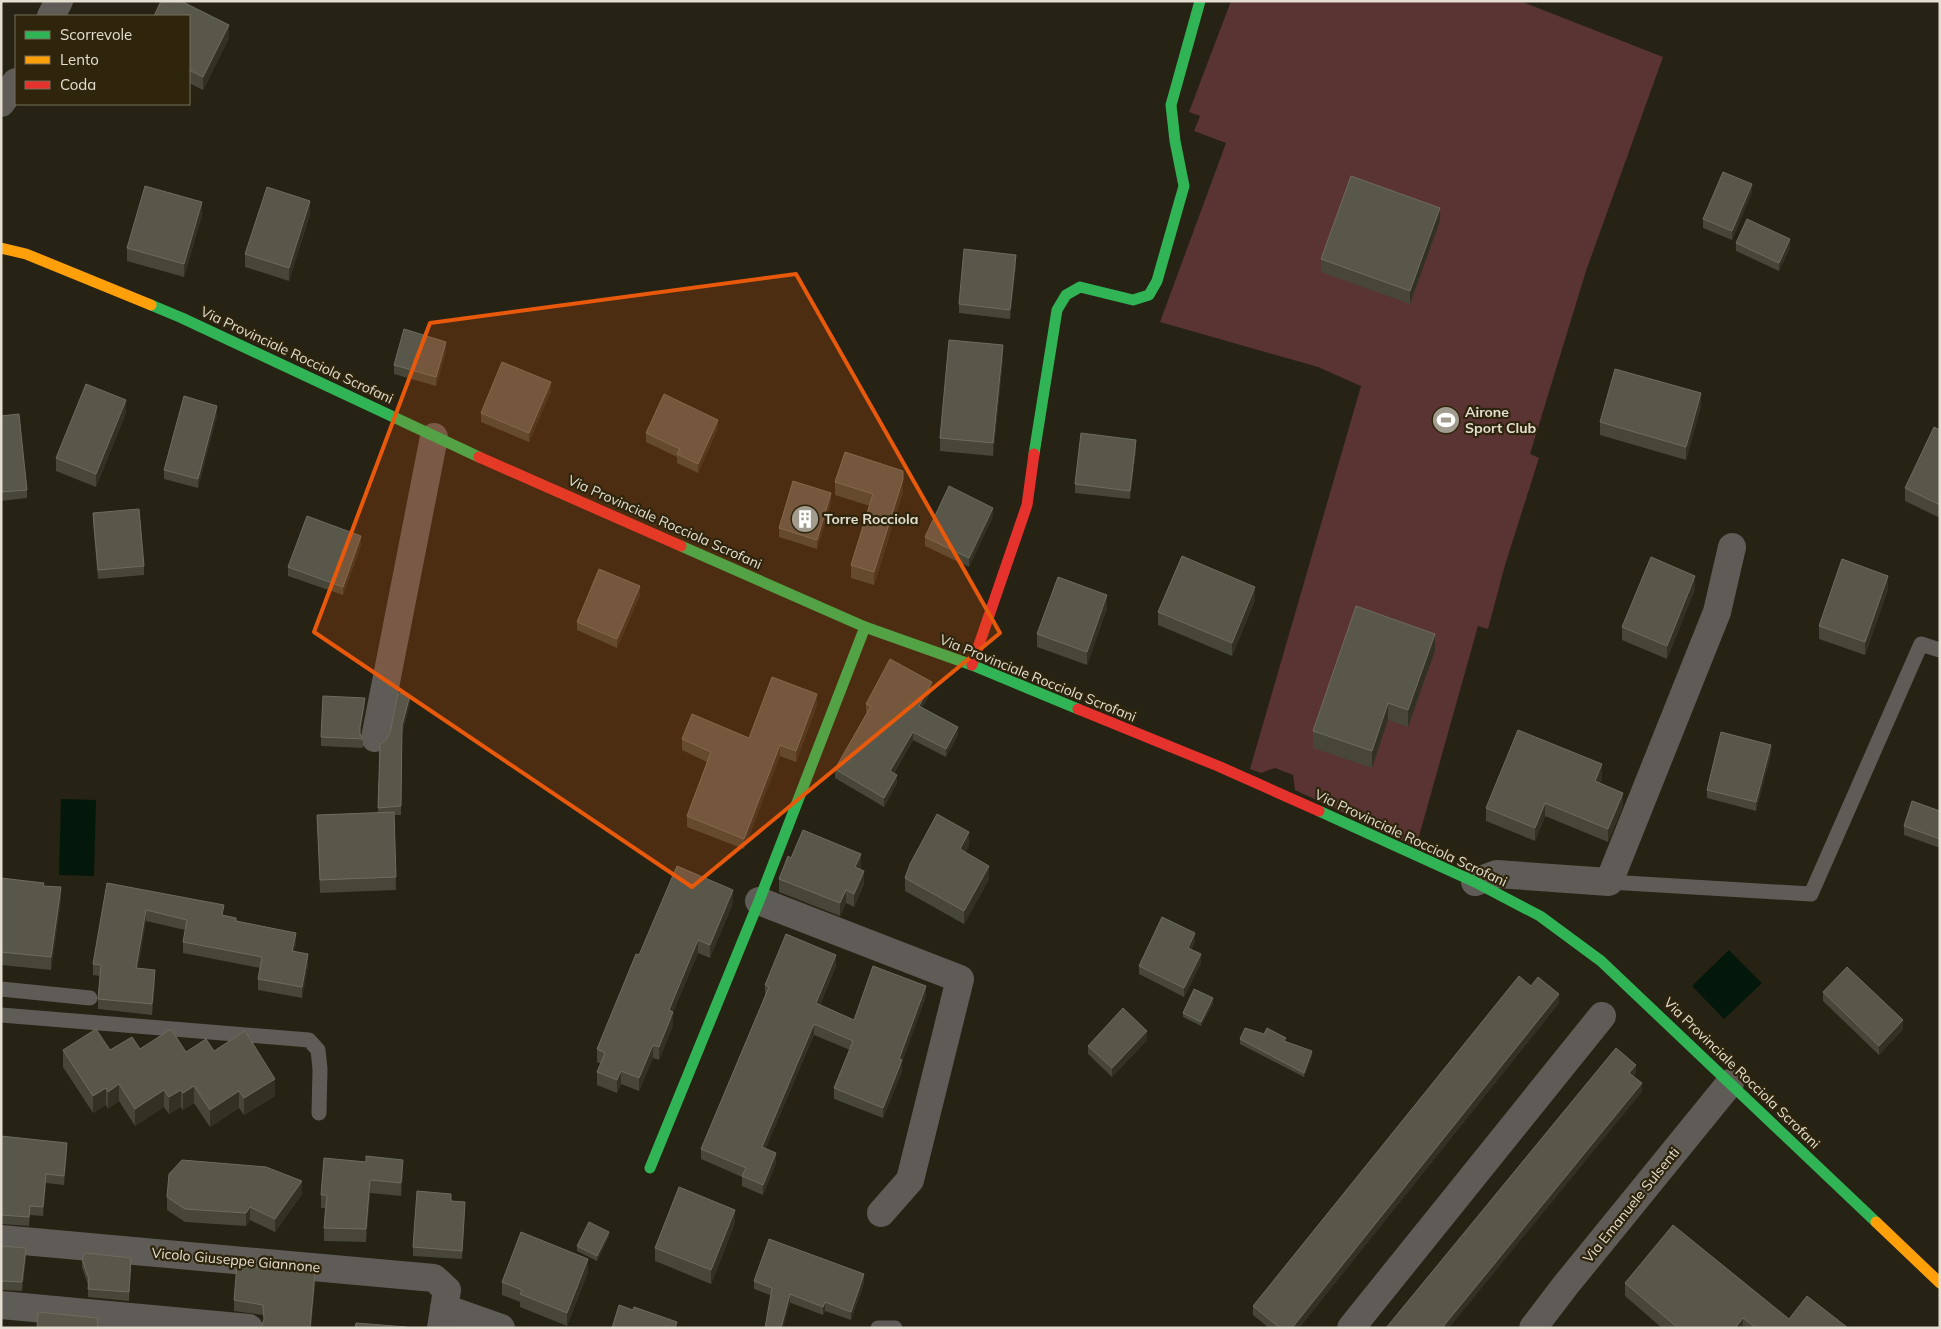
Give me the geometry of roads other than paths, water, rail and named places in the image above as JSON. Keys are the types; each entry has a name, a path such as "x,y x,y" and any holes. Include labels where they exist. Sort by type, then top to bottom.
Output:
{"street":[{"path":"52,15 59,1"},
{"path":"972,665 1027,505 1038,423 1057,310 1066,295 1080,287 1133,300 1149,295 1157,281 1184,186 1175,141 1172,105 1200,1"},
{"path":"1,103 15,83"},
{"path":"8,238 26,254"},
{"path":"1,248 26,254"},
{"name":"Via Provinciale Rocciola Scrofani","path":"26,254 182,318 434,437 865,627 972,665 1218,766 1475,882 1540,916 1602,961 1940,1283"},
{"path":"375,738 434,437"},
{"path":"1475,882 1498,874 1609,882 1717,612 1732,548"},
{"path":"650,1168 759,901 865,627"},
{"path":"759,901 960,978 910,1180 881,1213"},
{"path":"1351,1328 1602,1016"},
{"name":"Via Emanuele Sulsenti","path":"1533,1328 1730,1083"},
{"name":"Vicolo Giuseppe Giannone","path":"1,1239 434,1278 447,1290 442,1318 501,1328"},
{"path":"1,1305 249,1328"}],"lane":[{"path":"1609,882 1811,894 1921,644 1940,650"},
{"path":"1,989 90,998"},
{"path":"1,1015 310,1040 318,1050 320,1069 319,1113"},
{"path":"878,1328 895,1328"}],"place":[{"name":"Airone Sport Club","path":"1446,420"},
{"name":"Torre Rocciola","path":"805,519"}]}
